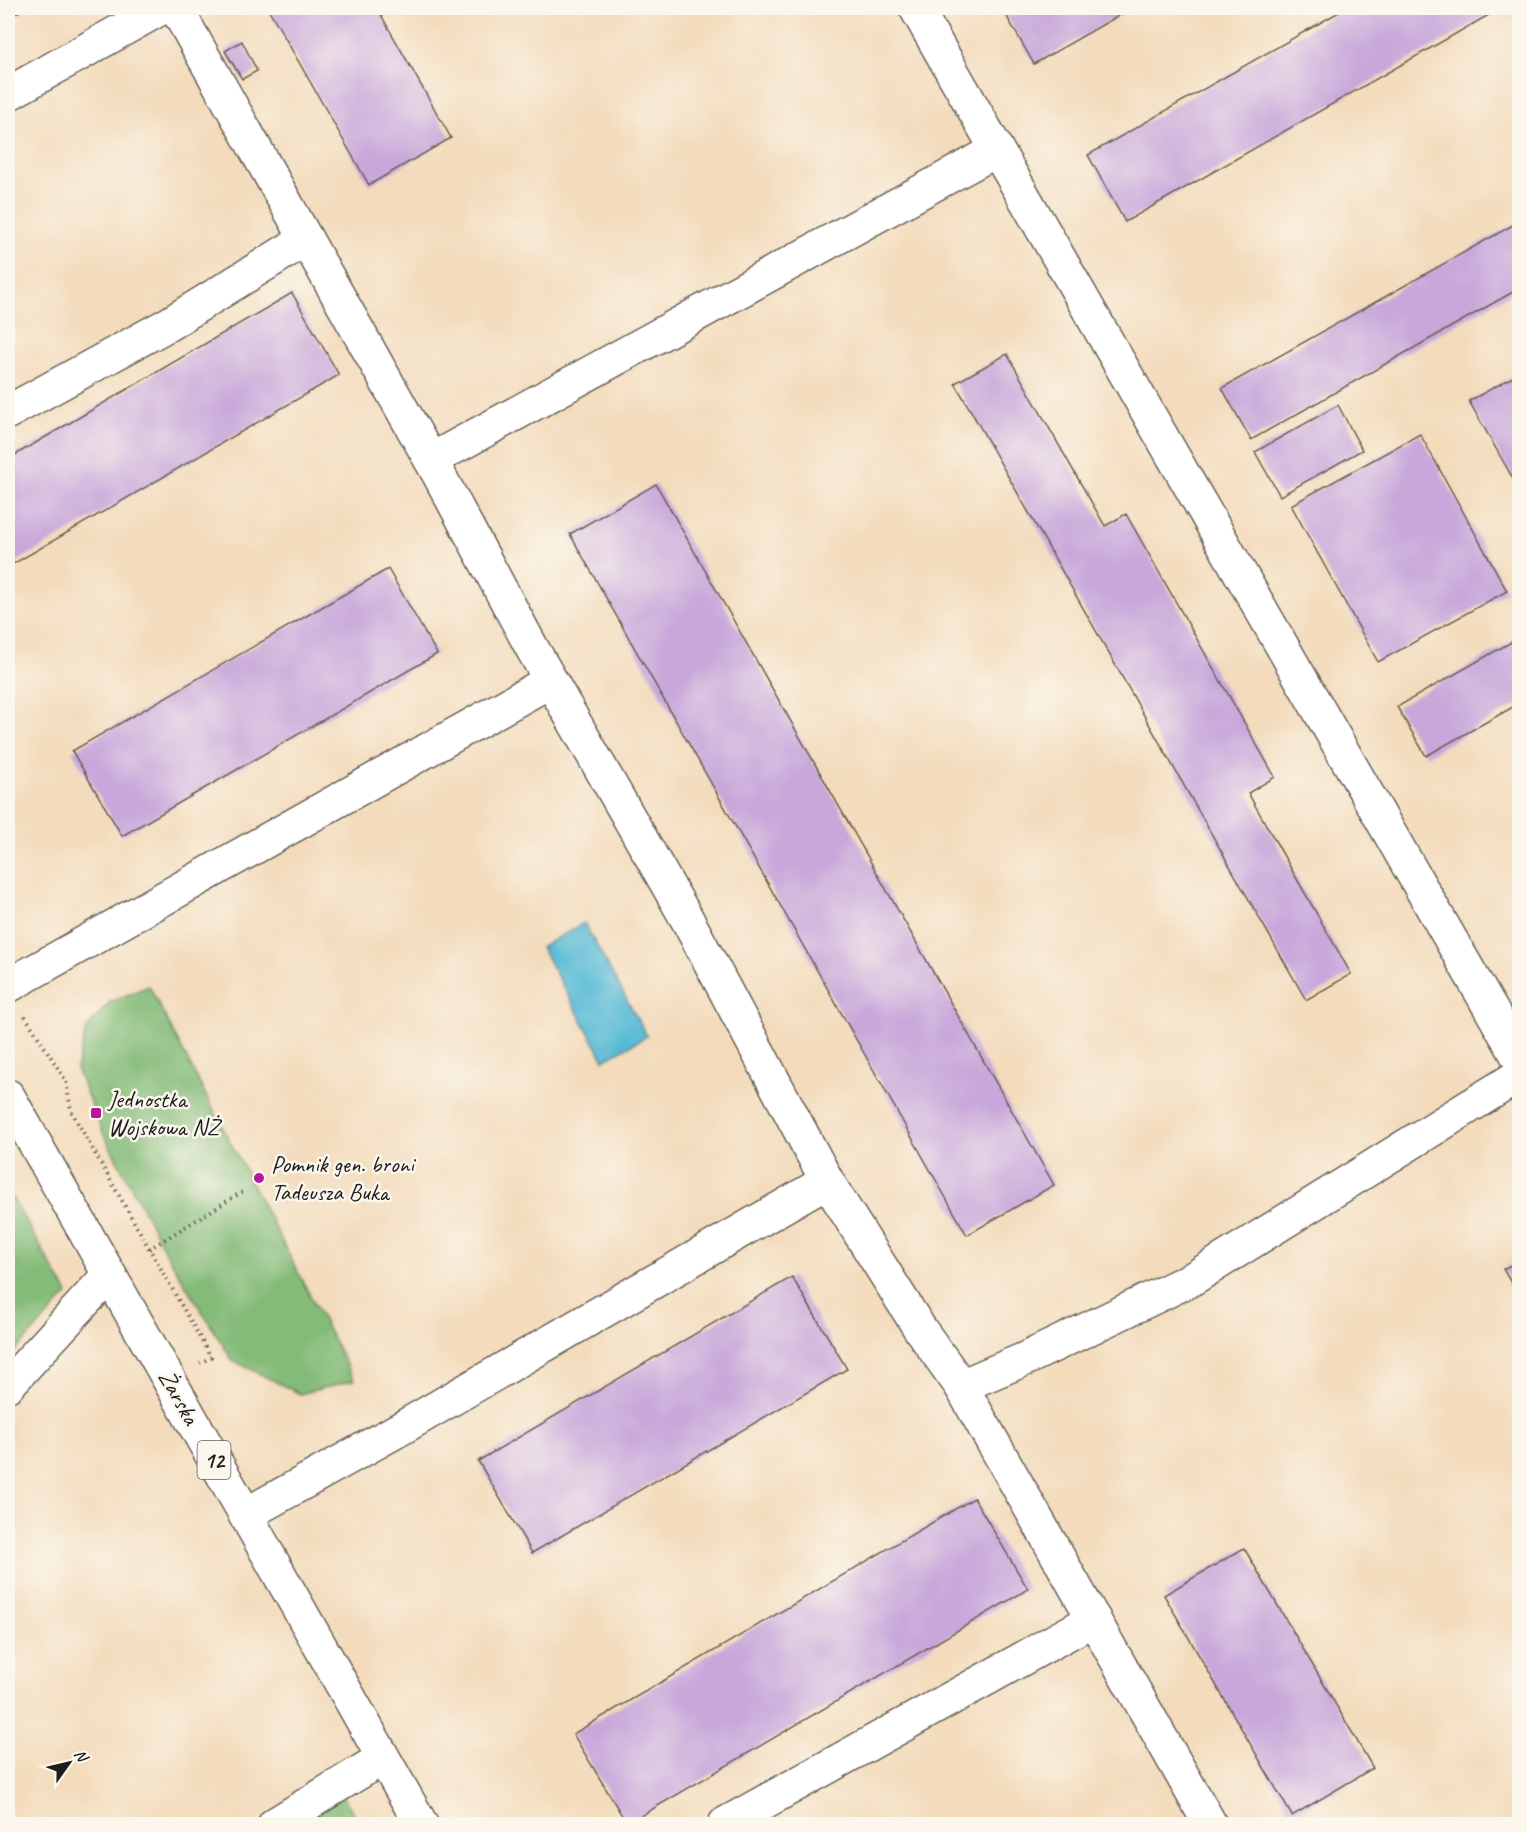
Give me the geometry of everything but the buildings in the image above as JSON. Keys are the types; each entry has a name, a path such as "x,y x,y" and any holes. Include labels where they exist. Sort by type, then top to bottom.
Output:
{"main road":[{"path":"8,94 161,8"},
{"path":"176,8 431,460 550,681 687,919 827,1181 920,1329 962,1386 1210,1824"},
{"path":"916,8 1520,1060"},
{"path":"431,460 997,150"},
{"path":"8,412 167,325 306,239"},
{"path":"13,996 550,681"},
{"path":"962,1386 1025,1359 1192,1279 1520,1074"},
{"name":"Żarska","path":"8,1095 421,1824"},
{"path":"245,1515 400,1429 827,1181"},
{"path":"8,1385 110,1275"},
{"path":"724,1824 1094,1619"},
{"path":"275,1824 383,1758"}],"path":[{"path":"13,996 66,1081 70,1111 211,1357 170,1380"},
{"path":"149,1249 242,1192"}],"green space":[{"path":"149,986 354,1380 300,1394 232,1360 167,1255 104,1135 76,1069 87,1028 110,1002"},
{"path":"8,1191 68,1294 8,1359"},
{"path":"340,1791 360,1824 292,1824"}],"water":[{"path":"584,923 647,1036 604,1060 541,947"}],"place":[{"name":"Jednostka Wojskowa NŻ","path":"96,1113"},
{"name":"Pomnik gen. broni Tadeusza Buka","path":"259,1178"}]}
